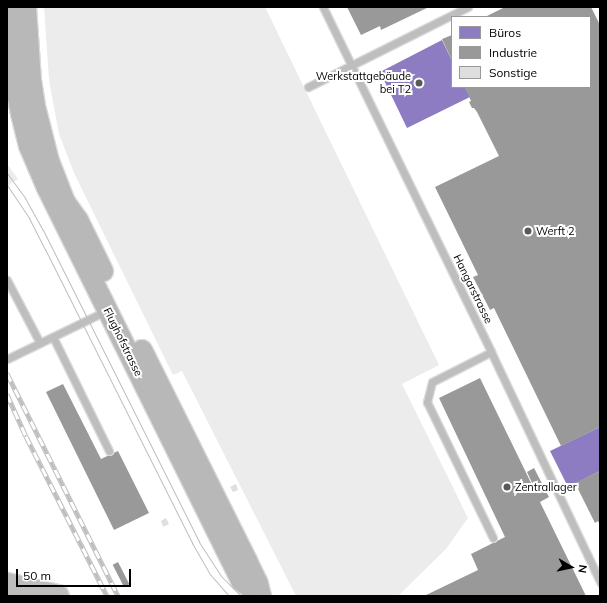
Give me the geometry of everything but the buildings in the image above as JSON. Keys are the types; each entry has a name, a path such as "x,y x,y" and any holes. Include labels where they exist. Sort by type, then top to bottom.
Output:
{"highway":[{"path":"7,584 58,596"}],"main road":[{"path":"8,7 22,78"},
{"path":"22,78 26,7"},
{"name":"Flughofstrasse","path":"22,78 24,127 38,169 241,581 261,596"},
{"name":"Flughofstrasse","path":"22,78 49,161 66,202 78,220 258,584 261,596"}],"lane":[{"name":"Hangarstrasse","path":"323,7 492,352 600,582"},
{"path":"308,87 468,7"},
{"path":"7,280 40,343"},
{"path":"7,359 108,309"},
{"path":"53,337 109,452"},
{"path":"492,352 432,382 427,402 493,538"}],"shaded area":[{"path":"44,7 265,7 439,365 402,384 468,518 446,549 398,596 296,596 182,371 173,375 74,173 59,134 49,80"},
{"path":"7,164 18,179 7,186"}],"tram line":[{"path":"7,173 25,198 43,230 199,542 221,576 241,596"},
{"path":"7,185 29,218 192,543 209,573 229,596"}],"railway":[{"path":"7,373 118,596"},
{"path":"7,394 26,436 107,596"}],"place":[{"name":"Werkstattgebäude bei T2","path":"419,83"},
{"name":"Werft 2","path":"528,231"},
{"name":"Zentrallager","path":"507,487"}]}
